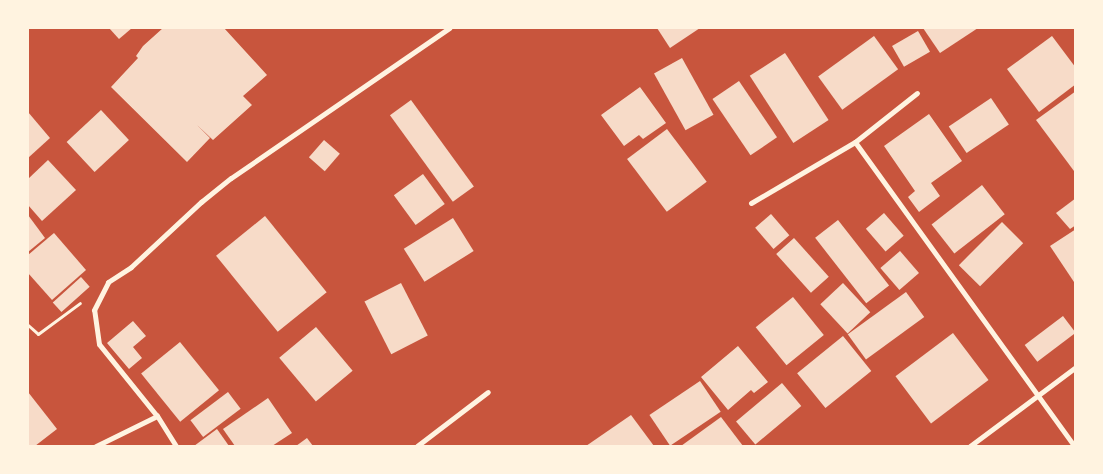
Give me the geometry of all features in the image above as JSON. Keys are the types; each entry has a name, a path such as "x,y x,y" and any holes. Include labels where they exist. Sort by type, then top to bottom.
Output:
{"street":[{"path":"176,446 157,416 99,344 94,310 108,282 131,267 201,202 231,178 449,28"},
{"path":"751,203 855,142 917,93"},
{"path":"855,142 1074,446"},
{"path":"970,446 1076,367"},
{"path":"417,446 488,392"},
{"path":"96,446 157,416"}],"path":[{"path":"28,325 38,334 84,300"}],"building":[{"path":"109,28 132,28 119,39"},
{"path":"163,28 224,28 267,75 243,96 252,105 213,140 197,125 210,138 187,162 111,87 138,58 136,56 143,46"},
{"path":"657,28 700,28 670,48"},
{"path":"923,28 978,28 940,53"},
{"path":"918,31 930,52 904,67 892,46"},
{"path":"874,36 898,69 842,110 818,77"},
{"path":"1052,36 1076,68 1076,84 1039,112 1007,69"},
{"path":"785,53 829,120 793,143 750,76"},
{"path":"682,58 714,115 686,130 654,74"},
{"path":"739,81 777,137 750,155 712,99"},
{"path":"640,87 666,123 643,139 639,135 624,146 601,115"},
{"path":"1076,91 1076,170 1074,171 1036,120"},
{"path":"991,98 1009,125 967,153 949,127"},
{"path":"411,100 474,187 453,202 390,115"},
{"path":"101,110 129,140 95,172 67,142"},
{"path":"28,112 50,138 28,158"},
{"path":"929,114 962,161 931,183 940,196 919,212 908,197 915,191 884,146"},
{"path":"667,129 707,182 667,212 627,159"},
{"path":"324,140 340,154 325,171 309,157"},
{"path":"48,160 76,190 42,221 28,205 28,179"},
{"path":"423,174 445,204 416,225 394,195"},
{"path":"982,185 1005,214 954,254 932,224"},
{"path":"1076,198 1076,225 1070,229 1056,213"},
{"path":"884,213 904,236 886,251 866,229"},
{"path":"771,214 789,235 774,249 755,228"},
{"path":"28,215 45,238 28,252"},
{"path":"265,216 327,292 278,332 216,256"},
{"path":"453,218 474,251 424,282 404,249"},
{"path":"838,220 889,285 866,303 815,238"},
{"path":"1002,222 1023,243 980,286 959,265"},
{"path":"1076,229 1076,285 1050,246"},
{"path":"54,233 86,270 52,300 28,273 28,255"},
{"path":"794,238 829,277 811,293 776,254"},
{"path":"900,251 919,273 899,290 880,268"},
{"path":"81,277 90,287 61,312 53,302"},
{"path":"401,283 428,336 391,354 364,302"},
{"path":"843,283 870,312 848,333 820,304"},
{"path":"906,292 924,317 866,359 848,334"},
{"path":"793,297 824,335 787,365 756,327"},
{"path":"1063,316 1076,333 1037,362 1025,345"},
{"path":"133,321 146,336 133,347 142,358 129,369 107,343"},
{"path":"316,327 353,371 316,402 279,358"},
{"path":"953,333 989,380 931,423 895,376"},
{"path":"843,336 871,371 825,408 797,373"},
{"path":"180,342 219,390 180,422 141,373"},
{"path":"738,346 768,382 754,393 751,390 728,410 701,377"},
{"path":"700,381 721,412 670,446 649,415"},
{"path":"782,383 801,406 755,445 736,422"},
{"path":"28,392 57,429 35,446 28,446"},
{"path":"228,392 241,409 203,437 190,420"},
{"path":"268,398 292,433 272,446 235,446 223,429"},
{"path":"631,415 654,446 586,446"},
{"path":"721,417 743,446 681,446"},
{"path":"217,429 229,446 194,446"},
{"path":"307,438 313,446 296,446"}]}
